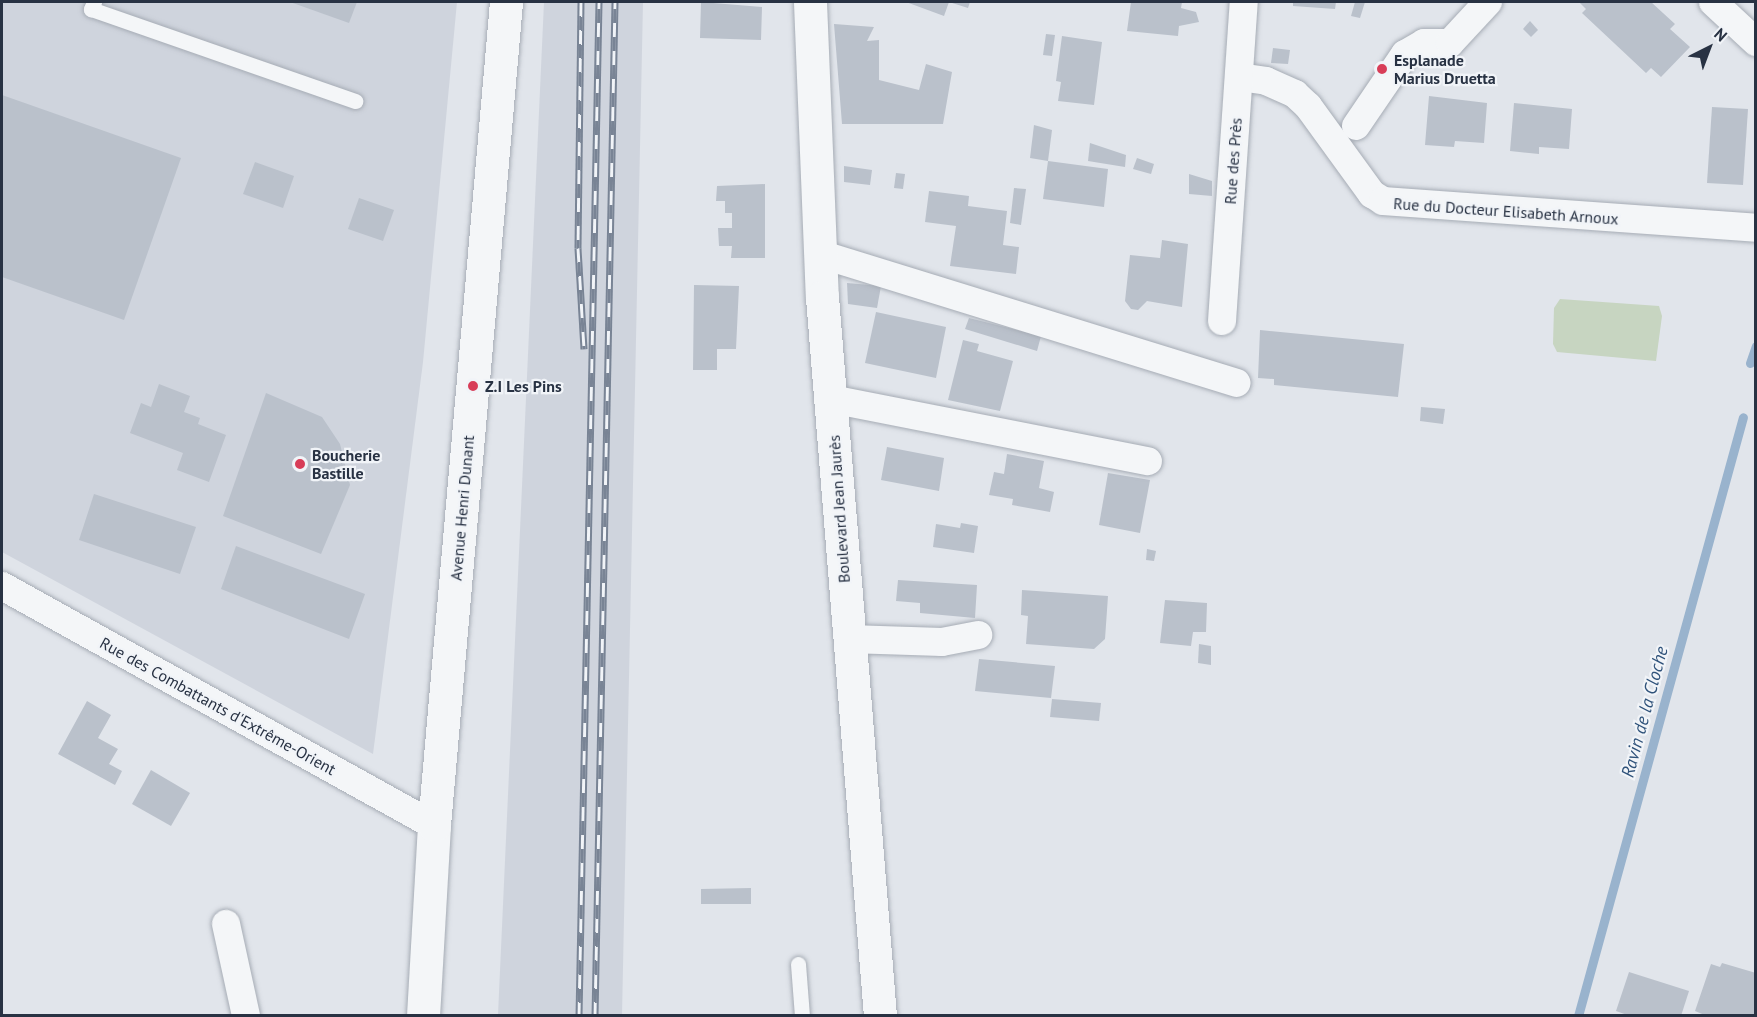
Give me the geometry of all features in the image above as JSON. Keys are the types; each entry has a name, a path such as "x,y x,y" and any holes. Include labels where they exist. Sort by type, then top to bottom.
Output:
{"street":[{"name":"Avenue Henri Dunant","path":"423,1016 434,825 506,2"},
{"name":"Boulevard Jean Jaurès","path":"810,2 820,254 880,1016"},
{"name":"Rue des Près","path":"1222,321 1244,2"},
{"path":"1348,136 1406,54 1424,43 1450,43 1488,2"},
{"path":"1713,2 1755,42"},
{"name":"Rue du Docteur Elisabeth Arnoux","path":"1239,77 1266,81 1295,94 1348,136 1372,194 1383,201 1755,228"},
{"path":"820,254 1237,383"},
{"path":"831,399 1148,461"},
{"name":"Rue des Combattants d'Extrême-Orient","path":"2,586 434,825"},
{"path":"849,639 942,642 978,635"},
{"path":"226,924 246,1016"}],"lane":[{"path":"94,2 91,9 355,101"},
{"path":"798,964 802,1016"}],"shaded area":[{"path":"2,2 457,2 423,362 373,754 2,552"},
{"path":"544,2 643,2 622,1015 498,1015"}],"green space":[{"path":"1560,299 1659,306 1662,316 1656,361 1557,352 1553,344 1554,308"}],"building":[{"path":"290,2 357,2 349,23"},
{"path":"701,2 762,7 761,40 700,38"},
{"path":"906,2 949,2 944,16"},
{"path":"949,2 970,2 968,8"},
{"path":"1131,2 1182,2 1181,8 1196,12 1199,22 1179,26 1178,36 1127,31"},
{"path":"1293,2 1336,2 1335,9 1293,6"},
{"path":"1355,2 1365,2 1360,18 1351,16"},
{"path":"1579,2 1651,2 1675,24 1670,29 1690,47 1661,77 1651,68 1646,73 1582,13 1586,9"},
{"path":"1530,21 1538,30 1531,37 1523,29"},
{"path":"834,24 874,27 867,41 879,40 879,80 919,90 926,64 952,72 943,124 842,124"},
{"path":"1046,34 1055,35 1052,56 1043,55"},
{"path":"1062,36 1102,42 1094,105 1058,101 1061,82 1056,81"},
{"path":"1273,48 1290,50 1288,64 1271,63"},
{"path":"2,95 181,158 124,320 2,277"},
{"path":"1429,96 1487,103 1484,143 1455,141 1454,147 1425,145"},
{"path":"1514,103 1572,109 1569,149 1539,147 1539,154 1510,151"},
{"path":"1712,107 1748,109 1743,185 1707,183"},
{"path":"1034,125 1052,130 1048,161 1030,158"},
{"path":"1090,143 1126,155 1125,167 1088,161"},
{"path":"1137,158 1154,164 1151,174 1133,169"},
{"path":"1048,161 1108,169 1104,207 1043,199"},
{"path":"255,162 294,176 283,208 243,194"},
{"path":"844,166 872,170 870,185 844,182"},
{"path":"896,173 905,174 903,189 894,188"},
{"path":"1189,174 1212,181 1212,196 1189,194"},
{"path":"765,184 765,258 731,258 732,246 719,246 718,228 732,228 732,213 725,213 725,201 716,201 717,186"},
{"path":"1014,188 1026,189 1021,225 1010,223"},
{"path":"929,191 969,196 968,206 1007,211 1003,245 1019,247 1016,274 950,266 956,226 925,222"},
{"path":"359,198 394,210 383,241 348,229"},
{"path":"1162,240 1188,244 1182,307 1147,301 1138,310 1131,309 1125,301 1130,255 1160,258"},
{"path":"847,283 881,286 877,308 848,304"},
{"path":"694,285 739,286 736,349 717,349 717,370 693,370"},
{"path":"876,312 946,327 936,378 865,363"},
{"path":"969,318 1041,336 1037,351 965,329"},
{"path":"1260,330 1404,344 1398,397 1274,385 1274,379 1258,378"},
{"path":"963,340 979,344 977,351 1013,361 1000,411 948,400"},
{"path":"159,384 190,396 184,412 200,418 198,424 226,435 209,482 177,470 183,453 130,433 141,403 151,407"},
{"path":"266,393 322,417 340,444 350,485 321,554 223,516"},
{"path":"1421,407 1445,409 1443,424 1420,421"},
{"path":"887,447 944,458 939,491 881,480"},
{"path":"1007,454 1044,461 1039,488 1054,492 1050,512 1012,505 1013,499 989,495 994,472 1004,474"},
{"path":"1108,473 1150,480 1140,533 1099,525"},
{"path":"94,494 196,527 180,574 79,540"},
{"path":"961,523 978,526 974,553 933,547 936,524 960,528"},
{"path":"236,546 365,594 349,639 221,589"},
{"path":"1147,549 1156,551 1154,561 1146,560"},
{"path":"898,580 977,585 975,618 920,613 920,603 896,601"},
{"path":"1022,590 1108,596 1105,639 1094,649 1026,644 1028,616 1021,615"},
{"path":"1165,600 1207,603 1206,632 1193,632 1191,646 1160,643"},
{"path":"1199,644 1211,646 1211,665 1198,663"},
{"path":"979,659 1055,666 1051,698 975,691"},
{"path":"1052,699 1101,703 1099,721 1050,717"},
{"path":"87,701 111,715 98,738 118,749 109,764 122,771 115,785 58,754"},
{"path":"151,770 190,793 171,826 132,804"},
{"path":"751,888 751,904 701,904 701,889"},
{"path":"1722,963 1756,973 1756,1016 1707,1016 1695,1011 1711,964 1720,967"},
{"path":"1629,972 1689,991 1681,1016 1630,1016 1616,1011"}],"waterway":[{"name":"Ravin de la Cloche","path":"1750,363 1756,346"},
{"name":"Ravin de la Cloche","path":"1578,1016 1743,417"}],"railway":[{"path":"581,2 578,248 584,349"},
{"path":"579,1016 599,2"},
{"path":"595,1016 615,2"}],"place":[{"name":"Esplanade Marius Druetta","path":"1382,69"},
{"name":"Z.I Les Pins","path":"473,386"},
{"name":"Boucherie Bastille","path":"300,464"}]}
